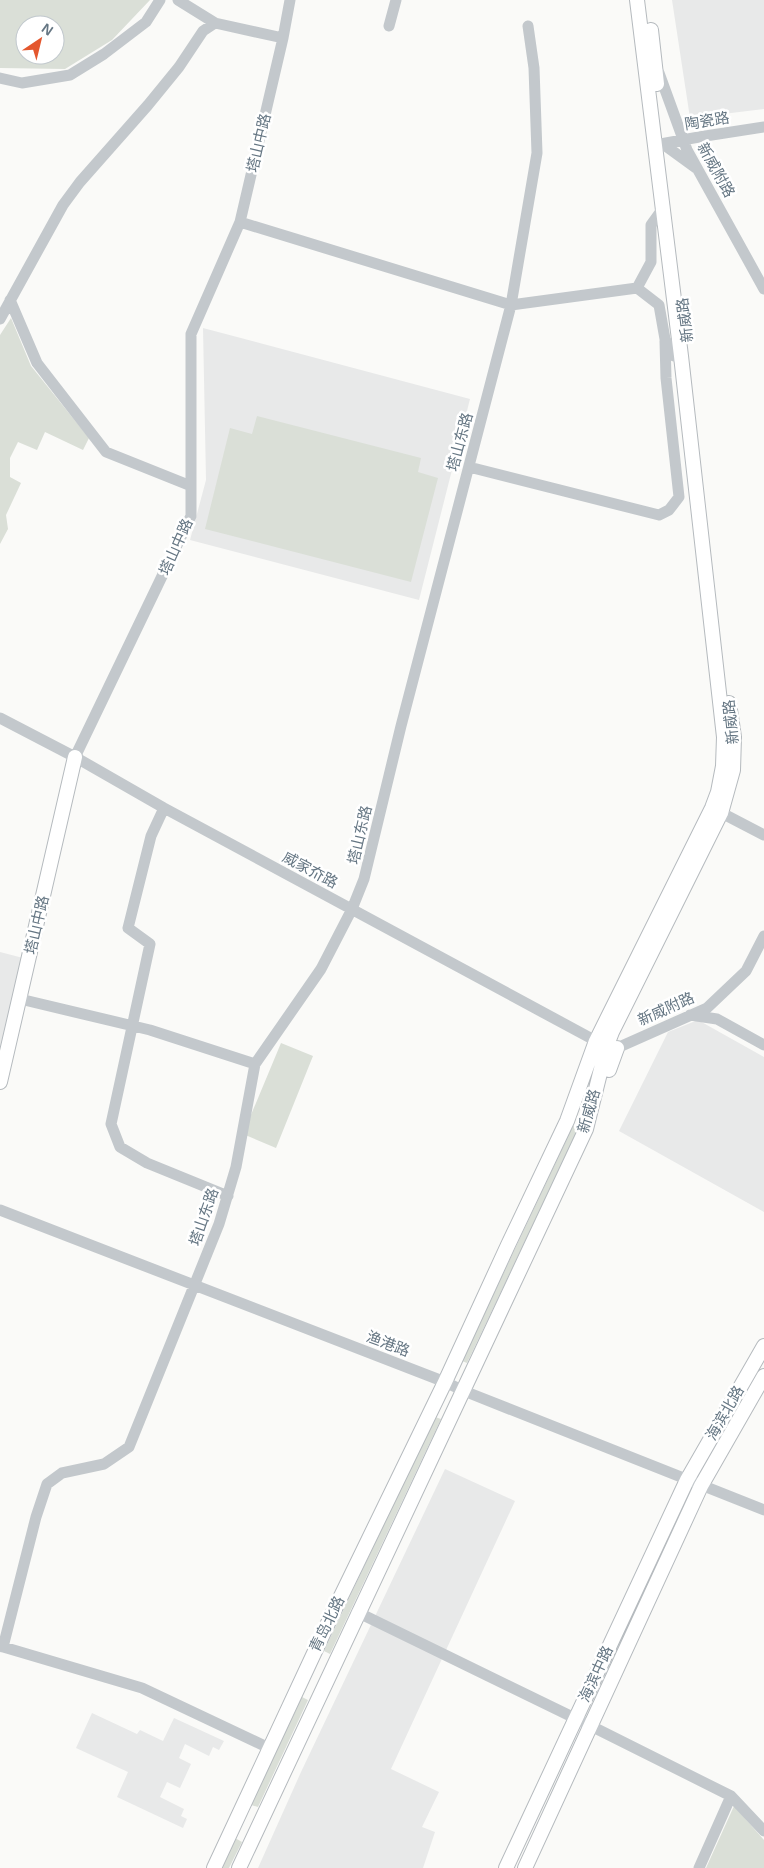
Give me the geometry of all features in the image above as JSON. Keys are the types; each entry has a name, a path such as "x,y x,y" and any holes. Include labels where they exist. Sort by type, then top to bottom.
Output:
{"main road":[{"name":"新威路","path":"445,1382 508,1244 567,1122 607,1045 717,810 733,770 734,737 672,204 659,145 637,0"},
{"name":"新威路","path":"646,0 654,60 664,207 724,737 723,766 717,810"},
{"name":"塔山中路","path":"0,1082 75,757"},
{"name":"新威路","path":"464,1391 586,1129 607,1045"},
{"name":"海滨北路","path":"687,1480 764,1346"},
{"name":"海滨北路","path":"700,1486 764,1376"},
{"name":"青岛北路","path":"214,1868 330,1619 445,1382"},
{"name":"青岛北路","path":"239,1868 358,1612 464,1391"},
{"name":"海滨中路","path":"506,1868 687,1480"},
{"name":"海滨中路","path":"525,1868 700,1486"}],"street":[{"path":"0,78 22,83 70,75 104,54 146,22 160,0"},
{"path":"178,0 215,23 283,38"},
{"name":"塔山中路","path":"75,757 191,516 191,334 240,222 283,38 290,0"},
{"path":"389,26 396,0"},
{"path":"0,319 63,205 148,105 179,66 203,31 215,23"},
{"name":"塔山东路","path":"2,1646 36,1517 47,1484 62,1473 104,1464 129,1447 220,1224 236,1167 255,1064 320,969 352,909 364,879 401,726 511,305 536,153 534,68 528,26"},
{"name":"新威附路","path":"654,60 682,140 764,289"},
{"name":"陶瓷路","path":"659,145 764,127"},
{"path":"659,145 700,171"},
{"path":"637,288 651,262 651,225 664,207"},
{"path":"240,222 511,305 637,288 659,304 665,339 666,378 679,497 669,510 659,515 469,467"},
{"path":"10,300 37,363 106,452 191,486"},
{"path":"665,339 674,356 682,356"},
{"name":"威家夼路","path":"0,718 607,1045"},
{"path":"164,808 151,836 128,928 150,944 111,1124 120,1147 147,1163 228,1196"},
{"path":"717,810 764,835"},
{"name":"新威附路","path":"607,1045 707,1008 746,971 764,936"},
{"path":"20,999 150,1030 255,1064"},
{"path":"690,1015 717,1019 764,1045"},
{"name":"渔港路","path":"0,1210 445,1382 700,1486 764,1510"},
{"path":"358,1612 731,1796 764,1831"},
{"path":"2,1646 142,1688 269,1748"},
{"path":"699,1868 731,1796"}],"shaded area":[{"path":"0,0 150,0 112,40 65,69 0,68"},
{"path":"672,0 764,0 764,109 690,118"},
{"path":"11,318 31,366 89,438 83,450 45,432 37,450 18,442 10,458 10,477 21,483 6,515 8,529 0,544 0,335"},
{"path":"203,328 470,399 419,600 190,540 206,480"},
{"path":"257,416 421,458 418,472 438,478 411,582 205,529 230,428 252,434"},
{"path":"0,952 23,958 0,1048"},
{"path":"698,1020 764,1057 764,1212 619,1131 668,1032"},
{"path":"281,1043 313,1056 276,1148 243,1134"},
{"path":"573,1126 579,1128 467,1363 462,1361"},
{"path":"435,1417 441,1419 330,1654 324,1651"},
{"path":"445,1469 515,1501 391,1769 439,1792 422,1827 435,1832 423,1868 258,1868 301,1772"},
{"path":"302,1697 308,1700 258,1807 251,1805"},
{"path":"92,1713 137,1734 140,1730 163,1741 174,1718 224,1741 219,1750 213,1747 209,1756 185,1744 179,1758 191,1764 180,1788 167,1782 160,1797 184,1809 181,1816 187,1819 183,1828 117,1797 128,1772 76,1748"},
{"path":"734,1806 764,1840 764,1868 706,1868"},
{"path":"235,1838 242,1842 229,1868 221,1868"}]}
